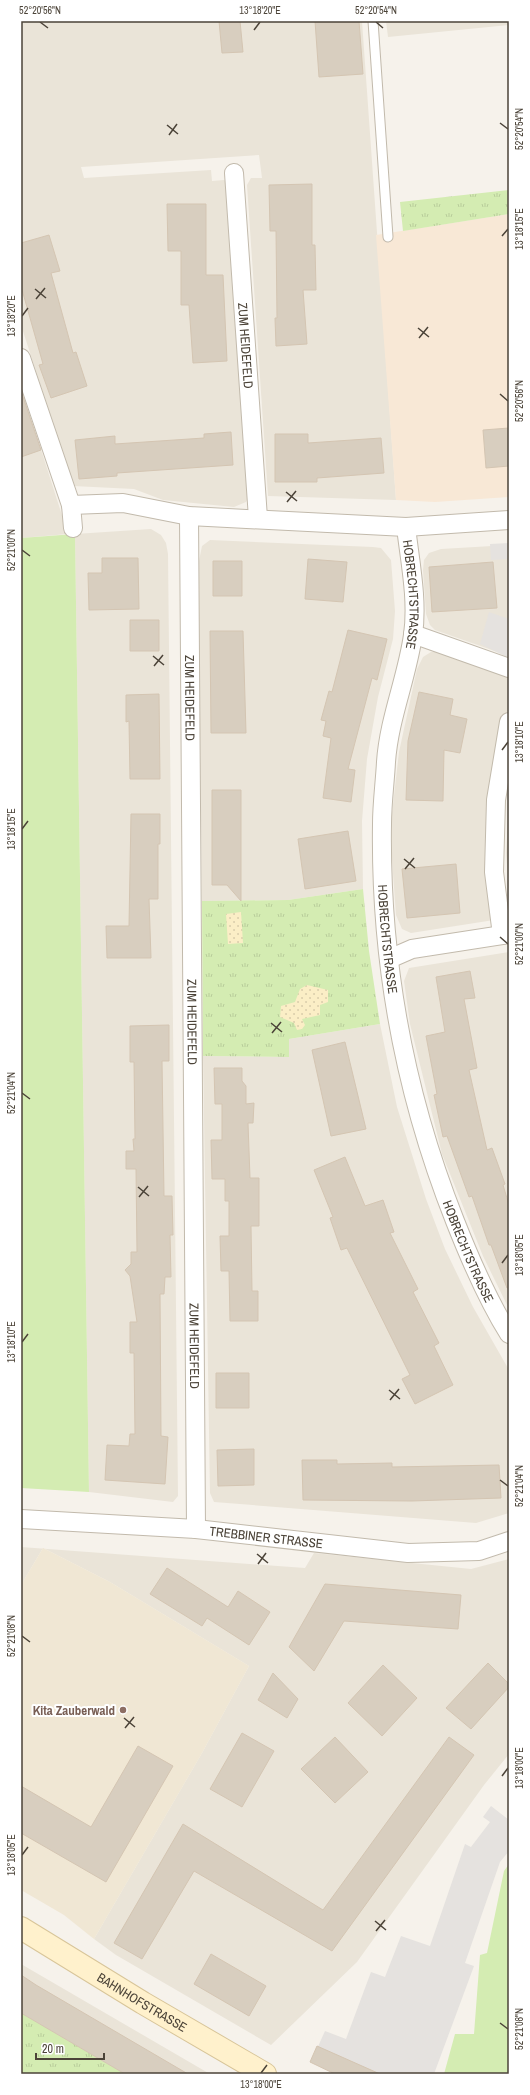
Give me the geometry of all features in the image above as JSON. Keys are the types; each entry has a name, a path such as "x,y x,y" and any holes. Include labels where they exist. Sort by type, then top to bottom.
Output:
{"main road":[{"name":"BAHNHOFSTRASSE","path":"21,1928 243,2066 264,2074"}],"street":[{"name":"ZUM HEIDEFELD","path":"234,173 258,518"},
{"path":"21,358 72,505 73,528"},
{"path":"72,505 123,503 189,516 258,518 406,527 509,520"},
{"name":"ZUM HEIDEFELD","path":"189,516 196,1529"},
{"name":"HOBRECHTSTRASSE","path":"406,527 413,585 413,634 387,743 382,823 384,902 389,958 396,1009 412,1087 435,1171 465,1246 499,1317 509,1334"},
{"path":"413,634 509,668"},
{"path":"389,958 412,949 505,934 494,872 496,800 509,722"},
{"name":"TREBBINER STRASSE","path":"21,1519 196,1529 408,1553 479,1551 509,1541"}],"lane":[{"path":"373,21 388,236"}],"shaded area":[{"path":"21,21 362,21 396,500 268,496 247,185 251,178 262,178 259,155 81,167 84,178 211,170 212,181 224,180 229,184 251,492 246,502 234,507 163,500 134,489 73,486 21,325"},
{"path":"386,21 509,21 509,25 388,37"},
{"path":"509,214 509,497 435,502 396,500 376,235"},
{"path":"21,387 68,534 21,538"},
{"path":"151,529 161,535 166,543 168,554 178,1496 173,1502 89,1492 75,534"},
{"path":"210,540 373,547 381,548 391,560 395,611 393,639 378,697 367,759 362,821 363,889 288,900 202,901 198,566 202,546"},
{"path":"509,543 509,559 491,560 490,544"},
{"path":"509,545 509,656 435,630 430,625 426,614 423,570 424,560 429,553 441,549"},
{"path":"489,612 509,619 509,658 480,644"},
{"path":"431,652 445,652 503,672 509,677 509,705 501,735 494,920 411,933 402,929 396,915 392,859 392,813 399,752 417,669 423,657"},
{"path":"509,806 509,888 506,853"},
{"path":"509,952 509,1309 483,1256 442,1154 410,1024 404,981 409,968"},
{"path":"380,1024 397,1107 426,1199 445,1249 473,1307 509,1370 509,1513 476,1523 214,1502 210,1493 203,1056 289,1057 289,1039"},
{"path":"21,1547 43,1549 21,1585"},
{"name":"Kita Zauberwald","path":"43,1548 110,1582 249,1666 202,1753 94,1939 64,1915 21,1890 21,1585"},
{"path":"44,1549 305,1568 314,1553 471,1569 509,1559 509,1754 484,1785 357,1962 271,2045 116,1955 94,1939 202,1753 249,1666 110,1582"},
{"path":"491,1806 509,1820 509,1851 500,1862 465,1963 474,1966 434,2074 337,2074 311,2062 325,2031 346,2039 371,1972 385,1977 401,1936 430,1946 465,1844 471,1847 490,1822 483,1817"},
{"path":"21,1964 210,2074 21,2074"}],"green space":[{"path":"509,190 509,214 403,231 400,202"},
{"path":"75,534 89,1492 21,1488 21,538"},
{"path":"363,889 369,951 380,1024 289,1039 289,1057 203,1056 202,901 288,900"},
{"path":"509,1864 509,2074 444,2074 455,2034 474,2034 480,1955 487,1953 504,1871"},
{"path":"21,2013 125,2074 21,2074"}],"sand":[{"path":"241,912 243,943 228,944 226,914"},
{"path":"307,985 328,990 328,1002 320,1005 320,1015 302,1019 305,1025 302,1029 297,1030 294,1023 280,1017 281,1006 295,1002 300,989"}],"building":[{"path":"219,21 240,21 243,52 222,53"},
{"path":"315,21 359,21 363,74 319,77"},
{"path":"312,184 312,245 315,245 316,290 303,290 307,344 276,346 276,231 270,231 269,185"},
{"path":"167,204 206,204 206,275 223,275 227,361 193,363 189,305 181,305 181,251 168,251"},
{"path":"49,235 60,271 51,273 73,353 76,352 87,386 51,398 39,365 43,364 21,286 21,243"},
{"path":"21,391 41,450 21,457"},
{"path":"509,428 509,466 486,468 483,430"},
{"path":"231,432 233,465 117,473 117,476 79,479 75,440 115,436 115,444 204,438 204,434"},
{"path":"275,434 308,434 308,443 381,438 384,473 317,478 317,482 275,482"},
{"path":"102,558 138,558 139,609 89,610 88,573 102,573"},
{"path":"308,559 347,562 343,602 305,599"},
{"path":"213,561 242,561 242,596 213,596"},
{"path":"493,562 497,608 432,612 429,567"},
{"path":"130,620 159,620 159,651 130,651"},
{"path":"348,630 387,639 377,680 372,678 348,769 355,770 351,802 323,798 331,738 323,736 326,721 321,720 329,691 332,692"},
{"path":"210,631 243,631 246,733 211,733"},
{"path":"419,692 453,699 450,715 467,719 460,753 444,750 443,801 406,800 408,741"},
{"path":"159,694 160,779 130,779 129,721 126,722 126,695"},
{"path":"212,790 241,790 241,901 227,885 212,885"},
{"path":"131,814 160,814 160,844 158,844 158,899 149,899 151,958 107,958 106,926 129,926"},
{"path":"348,831 356,881 305,889 298,839"},
{"path":"456,864 460,913 407,918 402,869"},
{"path":"470,971 475,998 464,999 477,1068 469,1070 487,1150 492,1148 505,1184 503,1185 509,1205 509,1288 507,1288 491,1245 489,1245 472,1196 469,1197 447,1136 443,1137 434,1095 437,1094 426,1036 445,1032 436,977"},
{"path":"169,1025 169,1061 162,1061 164,1196 172,1196 173,1235 170,1235 171,1277 165,1277 164,1294 160,1294 161,1436 168,1437 165,1484 105,1480 107,1445 129,1446 130,1434 135,1434 134,1353 130,1353 130,1322 137,1322 130,1276 125,1270 131,1264 131,1252 137,1252 136,1169 126,1169 126,1151 134,1151 133,1139 135,1139 134,1062 130,1062 130,1026"},
{"path":"345,1042 366,1129 331,1136 312,1050"},
{"path":"214,1068 242,1068 242,1081 246,1086 246,1104 254,1103 253,1123 248,1123 250,1178 259,1178 259,1226 251,1226 252,1291 258,1291 258,1321 230,1321 229,1271 221,1271 220,1236 229,1236 229,1201 225,1201 225,1179 212,1179 211,1140 222,1140 222,1104 215,1104"},
{"path":"345,1157 365,1206 383,1200 394,1232 390,1233 418,1289 413,1292 439,1343 434,1346 453,1385 415,1404 402,1379 410,1375 347,1248 341,1250 330,1218 333,1217 314,1170"},
{"path":"216,1373 249,1373 249,1408 216,1408"},
{"path":"254,1449 254,1485 218,1486 217,1450"},
{"path":"302,1460 337,1460 337,1464 392,1463 392,1467 499,1465 501,1498 412,1501 303,1500"},
{"path":"167,1568 228,1607 238,1591 270,1612 249,1645 207,1618 202,1626 150,1594"},
{"path":"325,1584 461,1595 458,1629 344,1621 314,1671 289,1647"},
{"path":"488,1663 509,1684 509,1687 471,1729 446,1708"},
{"path":"383,1665 417,1698 382,1736 348,1703"},
{"path":"273,1673 298,1699 287,1718 258,1700"},
{"path":"242,1733 274,1751 242,1807 210,1789"},
{"path":"335,1737 368,1772 335,1803 301,1769"},
{"path":"449,1737 474,1755 332,1951 194,1871 142,1959 114,1943 183,1824 323,1910"},
{"path":"138,1746 173,1766 106,1882 21,1833 21,1786 91,1827"},
{"path":"211,1954 266,1986 249,2016 194,1984"},
{"path":"21,1975 188,2074 125,2074 21,2013"},
{"path":"317,2046 380,2074 335,2074 310,2062"}],"place":[{"name":"Kita Zauberwald","path":"123,1710"}]}
